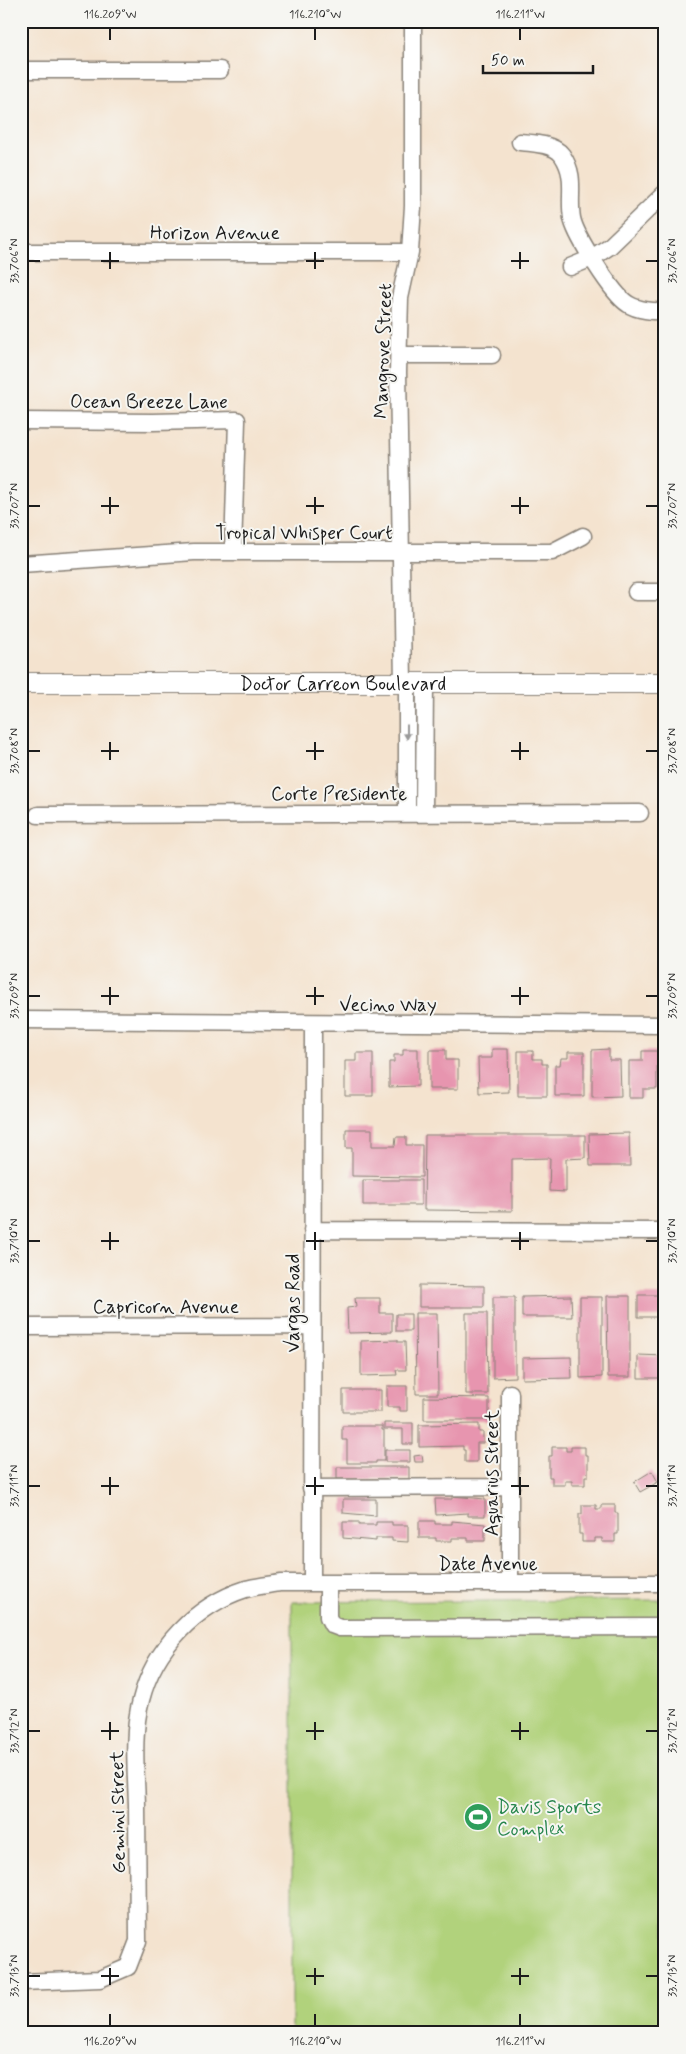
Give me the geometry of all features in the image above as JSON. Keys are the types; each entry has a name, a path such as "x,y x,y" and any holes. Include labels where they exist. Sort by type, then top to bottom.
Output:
{"main road":[{"name":"Doctor Carreon Boulevard","path":"21,683 665,683"}],"street":[{"name":"Mangrove Street","path":"411,683 401,552 399,355 400,298 410,252 413,206 413,21"},
{"path":"21,70 220,70"},
{"path":"520,142 542,144 561,154 572,174 572,220 609,286 628,304 643,309 665,311"},
{"path":"570,267 592,258 610,246 665,193"},
{"name":"Horizon Avenue","path":"21,252 410,252"},
{"path":"399,355 492,355"},
{"name":"Ocean Breeze Lane","path":"21,421 153,422 237,420 233,552"},
{"name":"Tropical Whisper Court","path":"21,564 194,552 552,552 583,536"},
{"path":"636,592 665,592"},
{"path":"407,812 411,683"},
{"path":"411,683 424,812"},
{"name":"Corte Presidente","path":"38,815 407,812 640,813"},
{"name":"Vecino Way","path":"21,1020 665,1025"},
{"name":"Vargas Road","path":"313,1023 311,1488 320,1583 328,1617 332,1625 340,1628 665,1627"},
{"path":"312,1230 665,1231"},
{"name":"Capricorn Avenue","path":"21,1327 312,1326"},
{"name":"Aquarius Street","path":"510,1393 510,1583"},
{"path":"311,1488 511,1487"},
{"name":"Gemini Street","path":"21,1982 100,1980 128,1967 138,1942 137,1727 141,1699 151,1672 173,1639 190,1620 216,1603 246,1590 280,1583 320,1583"},
{"name":"Date Avenue","path":"320,1583 665,1583"}],"green space":[{"name":"Davis Sports Complex","path":"665,1600 665,2033 292,2033 292,1602"}],"building":[{"path":"403,1049 418,1049 418,1086 389,1087 389,1062 394,1062 394,1055 403,1055"},
{"path":"492,1049 508,1049 509,1092 479,1093 478,1058 492,1058"},
{"path":"609,1049 609,1060 620,1060 621,1096 592,1097 592,1050"},
{"path":"429,1050 446,1050 446,1060 458,1060 458,1089 429,1089"},
{"path":"518,1051 533,1051 533,1059 542,1059 542,1064 547,1064 547,1096 518,1096"},
{"path":"642,1051 657,1051 657,1089 643,1089 643,1098 629,1098 629,1061 642,1061"},
{"path":"568,1052 584,1052 584,1096 555,1096 555,1065 560,1065 561,1058 568,1058"},
{"path":"356,1053 373,1053 373,1096 345,1096 345,1061 356,1061"},
{"path":"346,1129 372,1129 372,1146 395,1146 396,1137 406,1137 406,1145 422,1145 422,1177 352,1176 352,1148 346,1148"},
{"path":"629,1133 630,1166 590,1166 589,1134"},
{"path":"425,1135 585,1135 585,1158 566,1159 566,1192 549,1191 550,1158 512,1159 512,1211 424,1210"},
{"path":"363,1180 421,1180 421,1205 363,1205"},
{"path":"419,1285 484,1286 484,1307 419,1307"},
{"path":"638,1295 665,1295 665,1317 638,1317"},
{"path":"571,1296 572,1317 522,1317 522,1297"},
{"path":"607,1296 630,1296 630,1377 608,1377"},
{"path":"493,1297 515,1297 515,1377 493,1378"},
{"path":"580,1297 602,1297 602,1377 580,1378"},
{"path":"355,1298 380,1298 380,1313 392,1313 392,1332 348,1333 347,1308 356,1307"},
{"path":"415,1313 437,1313 438,1394 416,1394"},
{"path":"466,1313 487,1313 488,1394 466,1394"},
{"path":"396,1314 411,1314 411,1331 396,1331"},
{"path":"398,1340 398,1342 405,1342 406,1370 396,1370 397,1375 361,1376 361,1341"},
{"path":"638,1355 665,1356 665,1378 638,1378"},
{"path":"571,1357 572,1378 522,1379 522,1358"},
{"path":"387,1386 407,1386 407,1411 400,1411 400,1407 387,1407"},
{"path":"343,1390 381,1390 381,1412 343,1412"},
{"path":"424,1397 489,1398 489,1420 424,1420"},
{"path":"384,1423 413,1423 413,1444 403,1444 403,1429 384,1429"},
{"path":"479,1424 479,1432 483,1432 483,1443 477,1443 477,1462 465,1462 463,1446 419,1447 419,1425"},
{"path":"342,1426 382,1426 382,1430 384,1430 384,1461 376,1461 376,1463 347,1463 347,1440 342,1440"},
{"path":"552,1447 566,1447 566,1451 571,1451 571,1447 585,1447 585,1455 588,1455 588,1476 585,1476 585,1485 572,1485 572,1481 565,1481 565,1485 552,1485 552,1477 549,1477 549,1456 552,1456"},
{"path":"385,1450 410,1450 410,1462 385,1462"},
{"path":"422,1455 423,1462 415,1462 414,1456"},
{"path":"337,1467 409,1467 409,1479 337,1479"},
{"path":"652,1471 658,1482 640,1492 634,1482"},
{"path":"452,1496 485,1499 485,1516 468,1516 468,1513 436,1515 435,1499 452,1499"},
{"path":"343,1499 376,1499 376,1516 343,1513"},
{"path":"582,1505 596,1505 596,1509 601,1509 601,1505 615,1505 615,1513 618,1513 618,1534 615,1534 615,1542 602,1542 602,1538 595,1538 595,1542 582,1542 582,1534 579,1534 579,1514 582,1514"},
{"path":"419,1521 435,1521 435,1524 452,1524 452,1521 485,1524 485,1541 468,1541 468,1538 452,1538 452,1541 436,1541 436,1538 419,1538"},
{"path":"343,1522 359,1522 359,1525 376,1525 376,1522 392,1522 392,1525 408,1525 408,1542 392,1541 392,1538 376,1538 376,1541 343,1538"}],"place":[{"name":"Davis Sports Complex","path":"478,1817"}]}
